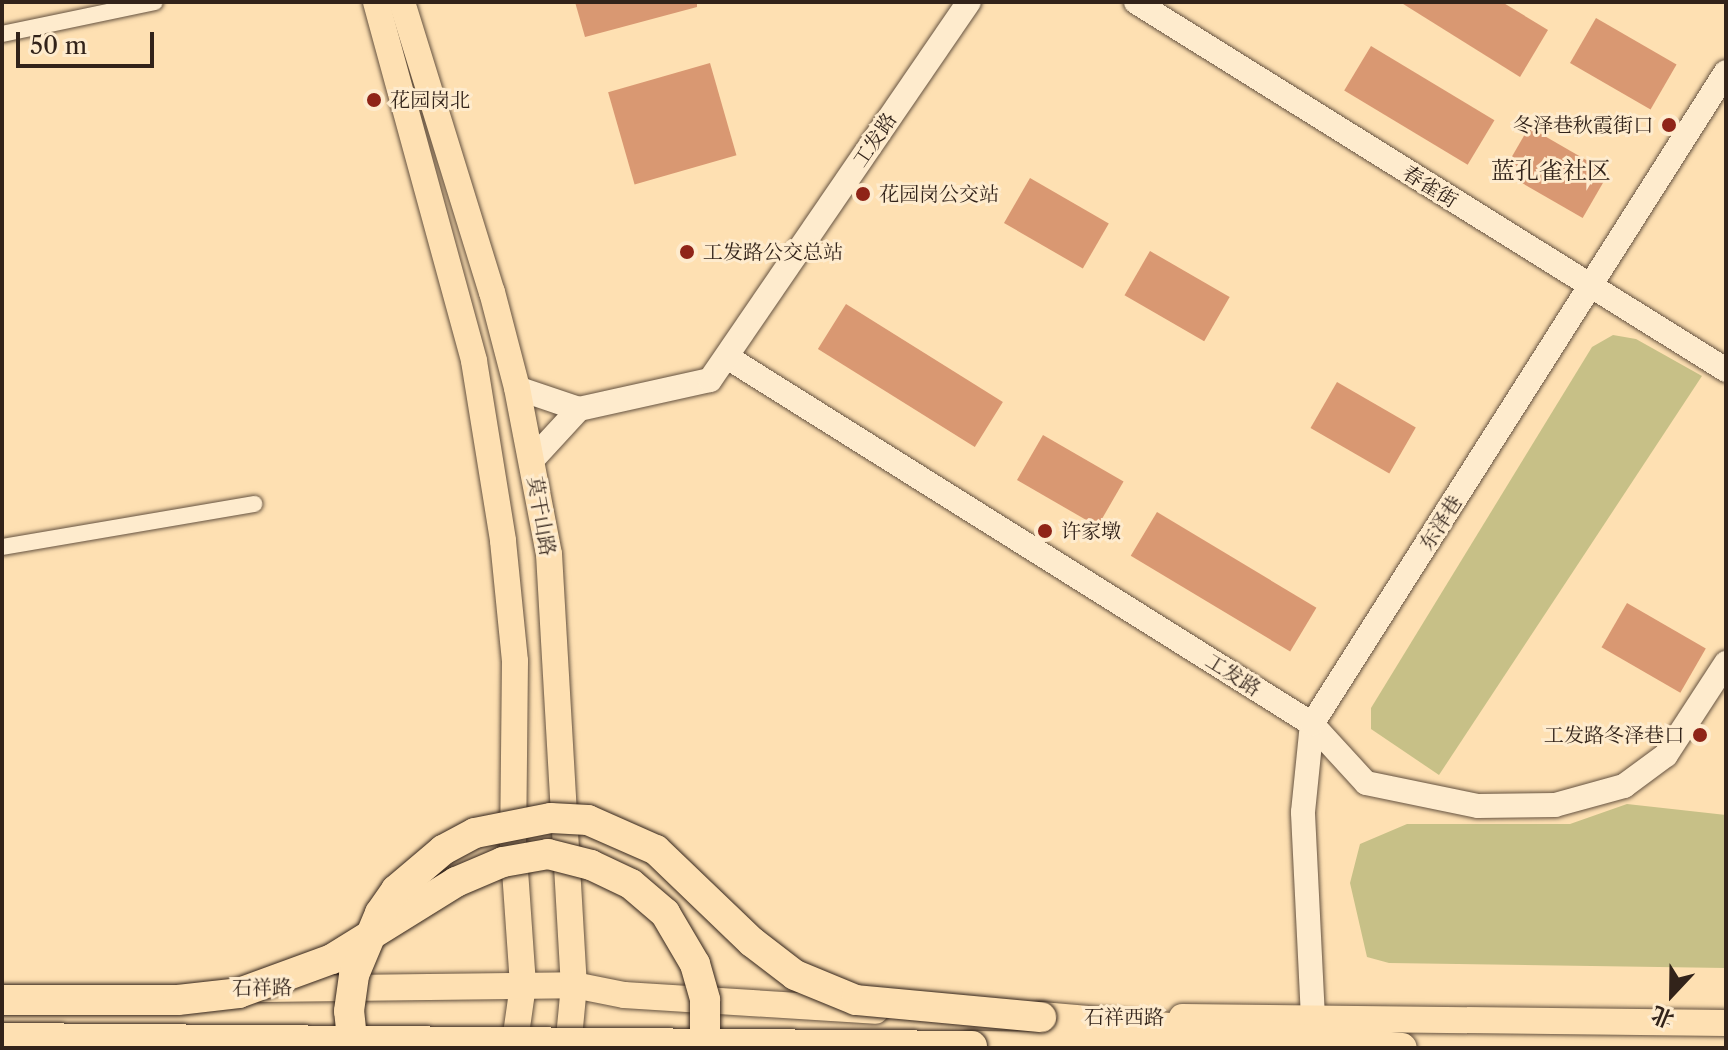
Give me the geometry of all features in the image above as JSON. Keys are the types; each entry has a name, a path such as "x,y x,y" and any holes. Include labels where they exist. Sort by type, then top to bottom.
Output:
{"highway":[{"path":"353,1048 349,1011 354,975 380,913 396,890 443,850 475,833 551,818 588,820 656,850 752,942 795,975 856,1000 1402,1048"},
{"path":"2,1000 178,1000 239,993 332,959 456,882 503,862 548,854 591,865 631,884 665,913 695,964 705,1000 705,1048"},
{"path":"2,1038 1242,1048"}],"main road":[{"name":"莫干山路","path":"376,2 474,361 503,541 515,661 513,842 523,985 514,1048"},
{"name":"莫干山路","path":"402,2 517,388 549,554 574,985 568,1048"},
{"name":"石祥西路","path":"523,985 574,985 624,995 939,1016 1726,1023"},
{"name":"石祥路","path":"2,988 523,985"}],"street":[{"path":"2,34 155,2"},
{"name":"工发路","path":"579,409 710,380 969,2"},
{"name":"春雀街","path":"1136,2 1726,370"},
{"name":"东泽巷","path":"1313,1018 1303,812 1312,724 1592,289 1726,72"},
{"name":"工发路","path":"727,357 1312,724 1366,783 1478,806 1555,805 1624,786 1666,755 1726,663"},
{"path":"517,388 579,409 531,461"},
{"path":"2,547 254,504"}],"shaded area":[{"path":"1613,335 1636,339 1702,376 1439,775 1371,729 1371,708 1592,347"},
{"path":"1627,804 1726,815 1726,968 1389,963 1367,957 1350,883 1360,844 1407,824 1570,824"}],"building":[{"path":"575,2 697,2 697,7 585,37"},
{"path":"1400,2 1502,2 1548,30 1520,77"},
{"path":"1596,18 1677,64 1651,110 1570,63"},
{"path":"1371,46 1494,120 1468,165 1344,91"},
{"path":"710,63 736,155 635,184 608,92"},
{"path":"1529,127 1609,173 1583,218 1503,172"},
{"path":"1030,178 1109,224 1083,269 1004,223"},
{"path":"1150,251 1230,297 1204,341 1124,295"},
{"path":"846,304 1003,402 975,447 818,349"},
{"path":"1337,382 1416,427 1389,473 1310,428"},
{"path":"1043,435 1124,481 1098,527 1017,480"},
{"path":"1157,512 1316,608 1290,652 1131,556"},
{"path":"1627,603 1706,648 1680,693 1602,647"}],"place":[{"name":"花园岗北","path":"374,100"},
{"name":"冬泽巷秋霞街口","path":"1669,125"},
{"name":"花园岗公交站","path":"863,194"},
{"name":"工发路公交总站","path":"687,252"},
{"name":"许家墩","path":"1045,531"},
{"name":"工发路冬泽巷口","path":"1700,735"}],"district":[{"name":"蓝孔雀社区","path":"1551,171"}]}
